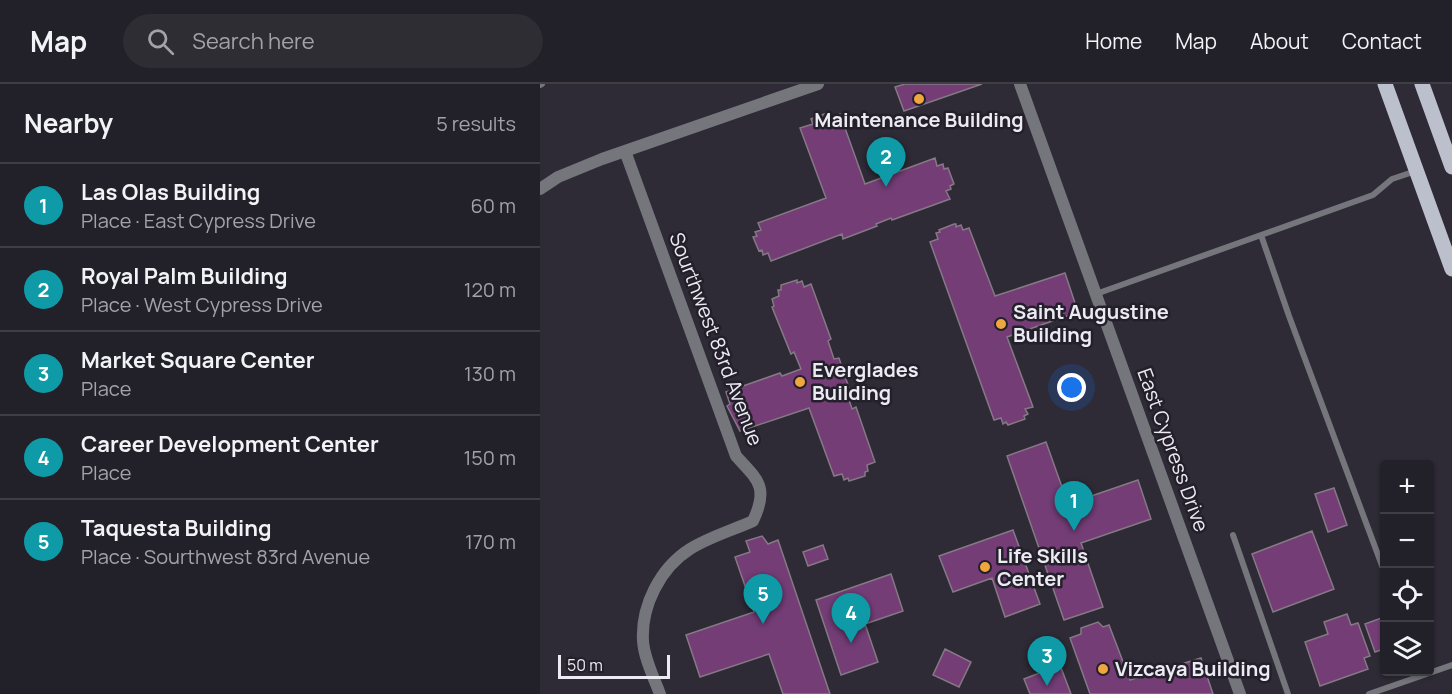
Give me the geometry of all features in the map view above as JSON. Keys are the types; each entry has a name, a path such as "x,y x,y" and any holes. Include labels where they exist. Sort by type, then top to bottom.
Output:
{"main road":[{"path":"1385,84 1452,269"},
{"path":"1422,84 1452,167"}],"street":[{"path":"540,189 558,177 625,151 818,84"},
{"name":"East Cypress Drive","path":"1020,84 1240,694"},
{"name":"Sourthwest 83rd Avenue","path":"625,151 736,456 758,480 760,490 760,506 753,521 689,550 674,562 655,587 643,620 643,643 660,694"}],"lane":[{"path":"1096,294 1373,195 1392,179 1416,171"},
{"path":"1261,235 1383,568"},
{"path":"1233,535 1288,694"},
{"path":"1434,671 1452,665"},
{"path":"1369,694 1420,676"}],"building":[{"name":"Maintenance Building","path":"905,84 982,84 904,111 895,87"},
{"path":"827,113 829,119 840,114 865,184 935,158 937,166 943,164 944,169 948,168 954,184 946,191 950,199 892,220 891,218 843,239 842,234 771,261 768,253 763,255 762,250 759,251 753,237 757,236 755,232 761,230 758,223 826,198 800,128 813,124 811,119"},
{"name":"Saint Augustine Building","path":"954,224 956,227 961,225 963,230 969,228 995,296 1065,273 1078,312 1007,337 1033,407 1025,409 1028,414 1024,416 1025,419 1008,425 1006,422 1003,424 1001,418 994,420 930,242 938,239 936,233 940,232 939,230"},
{"name":"Everglades Building","path":"797,280 797,283 802,281 804,287 811,284 831,339 828,341 834,359 839,358 849,388 846,390 852,409 856,407 875,462 867,465 868,471 865,472 865,476 849,481 848,478 844,480 842,474 834,476 809,408 740,431 727,406 730,404 726,392 780,373 782,376 801,369 794,352 791,354 772,307 774,306 772,299 779,296 778,290 781,290 781,285"},
{"path":"1046,442 1068,504 1138,480 1151,519 1081,543 1103,607 1064,620 1007,456"},
{"path":"1334,488 1347,525 1328,532 1315,494"},
{"name":"Life Skills Center","path":"1013,530 1040,604 1005,617 992,578 953,592 939,556"},
{"path":"1312,531 1334,589 1273,612 1252,554"},
{"path":"762,536 768,544 778,540 830,694 783,694 769,654 700,677 686,635 754,612 735,557 750,552 746,541"},
{"path":"823,545 828,559 808,566 803,552"},
{"path":"891,574 903,611 865,624 878,662 841,675 816,600"},
{"path":"1347,614 1351,625 1358,623 1370,656 1364,658 1368,669 1320,686 1305,642 1328,634 1324,622"},
{"path":"1380,618 1380,650 1375,652 1365,624"},
{"name":"Vizcaya Building","path":"1098,622 1103,627 1109,625 1130,680 1201,658 1213,694 1090,694 1070,638 1081,634 1081,628"},
{"path":"945,649 971,662 959,687 933,675"},
{"path":"1060,665 1071,694 1030,694 1024,679"}],"place":[{"name":"Maintenance Building","path":"919,99"},
{"name":"Royal Palm Building","path":"886,187"},
{"name":"Saint Augustine Building","path":"1001,324"},
{"name":"Everglades Building","path":"800,382"},
{"name":"Las Olas Building","path":"1074,531"},
{"name":"Life Skills Center","path":"985,567"},
{"name":"Taquesta Building","path":"763,624"},
{"name":"Career Development Center","path":"851,643"},
{"name":"Vizcaya Building","path":"1103,669"},
{"name":"Market Square Center","path":"1047,686"}]}
